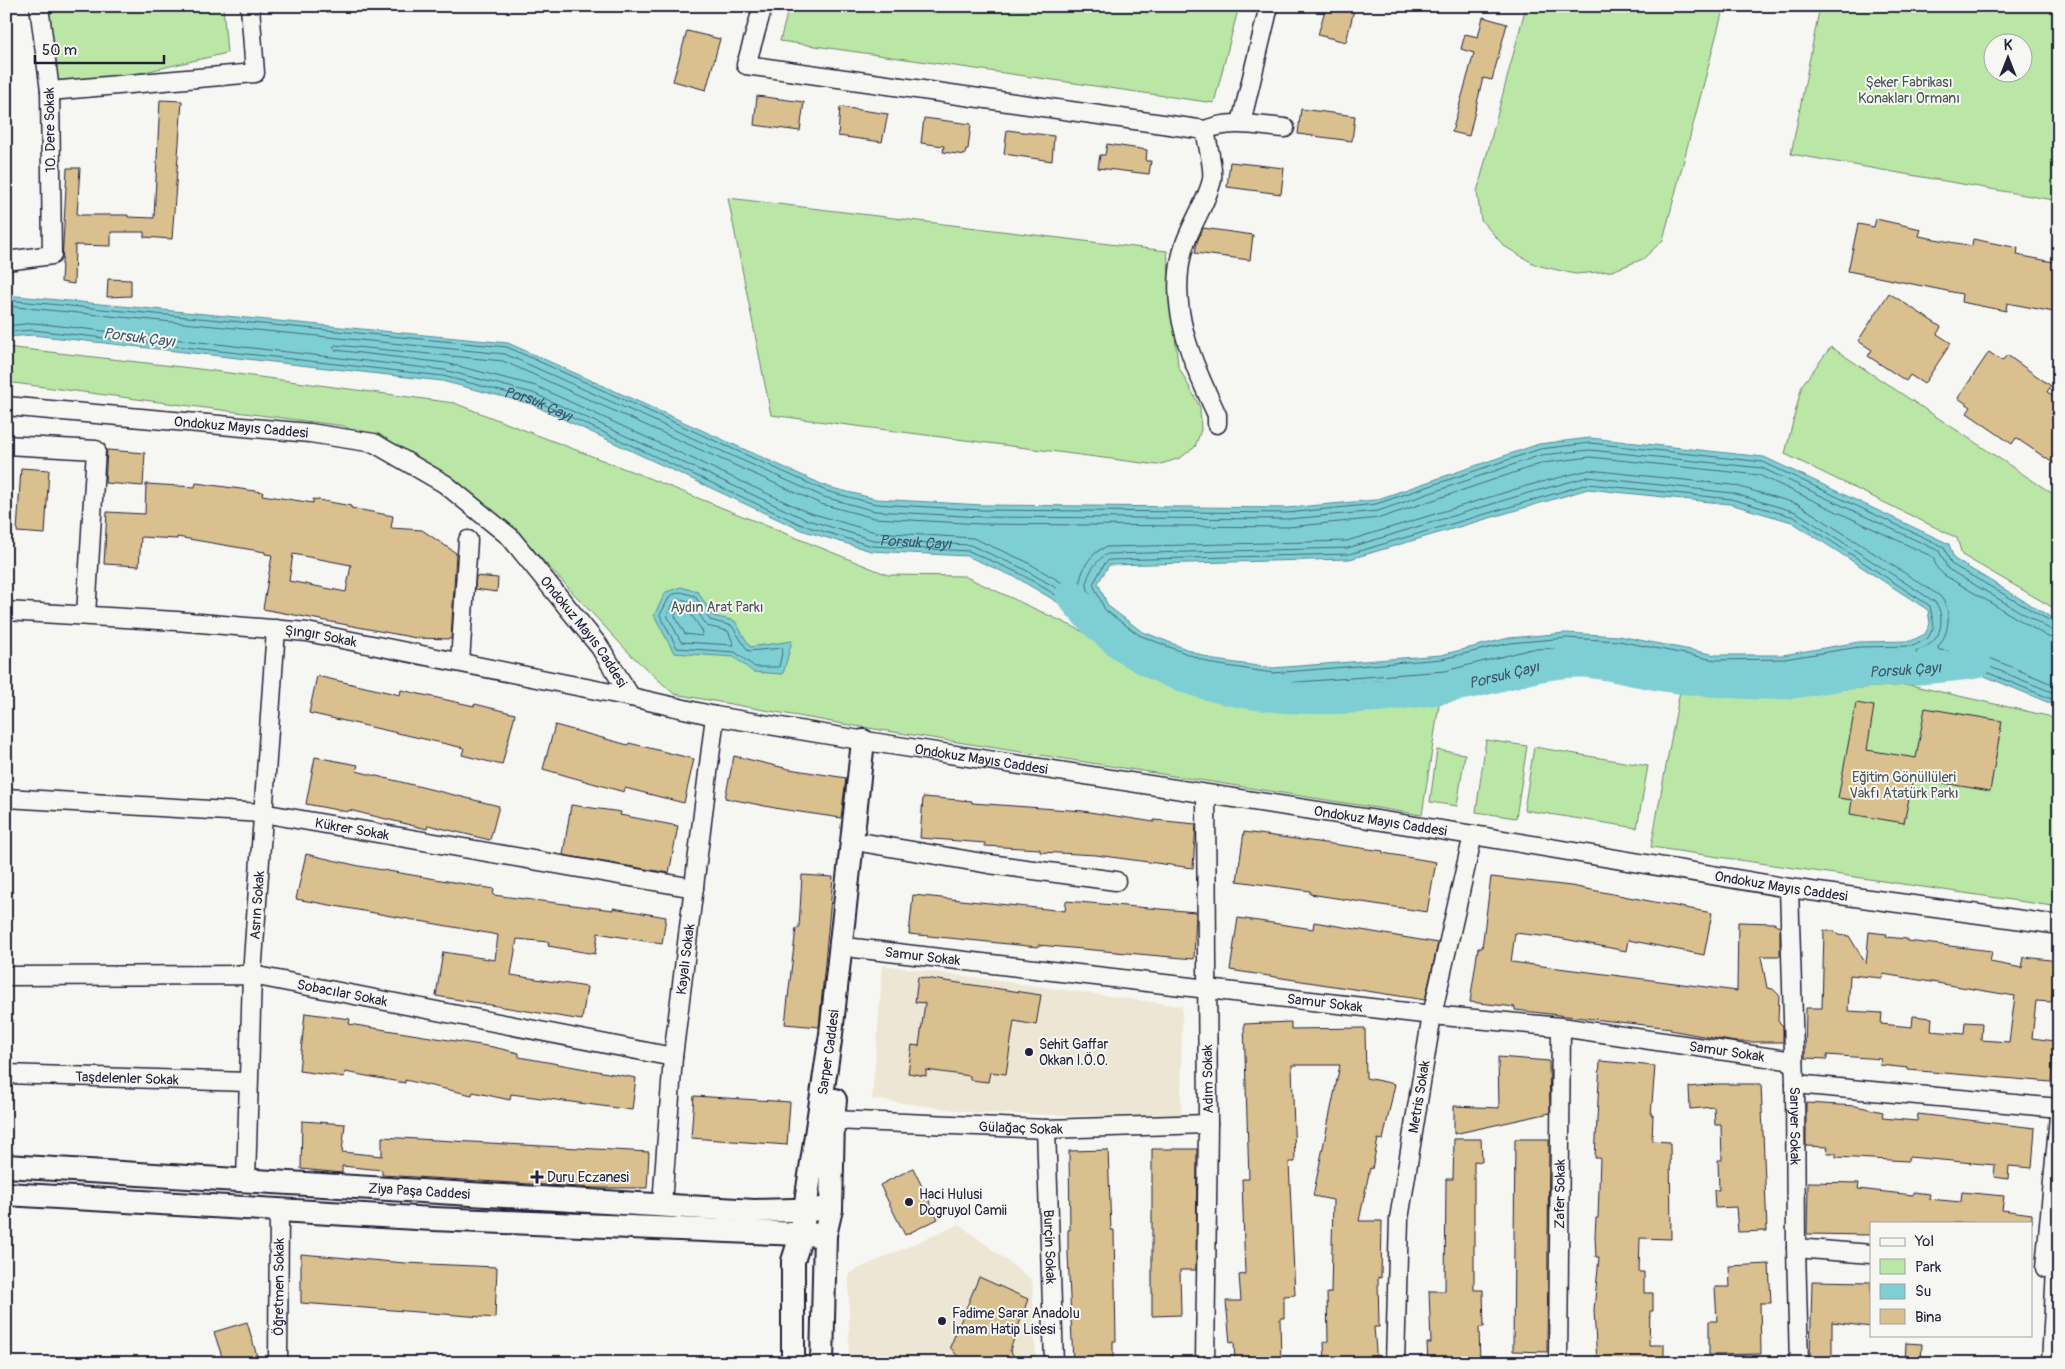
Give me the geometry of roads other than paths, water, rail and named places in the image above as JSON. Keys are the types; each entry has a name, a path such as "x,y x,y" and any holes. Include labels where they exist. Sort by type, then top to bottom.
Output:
{"main road":[{"name":"Sarper Caddesi","path":"822,1363 825,1235 831,1209 833,1120 866,843 870,742"},
{"name":"Sarper Caddesi","path":"793,1363 793,1261 801,1236 831,1034 870,742"},
{"name":"Ziya Paşa Caddesi","path":"6,1166 754,1210 831,1209"},
{"name":"Ziya Paşa Caddesi","path":"6,1194 279,1210 801,1236 825,1235"}],"street":[{"name":"10. Dere Sokak","path":"6,261 52,255 50,90 40,6"},
{"path":"50,90 255,73 250,6"},
{"path":"763,6 746,65 1205,130 1220,124 1241,123 1286,128"},
{"path":"1241,123 1269,6"},
{"path":"1205,130 1212,179 1183,250 1178,288 1180,323 1192,361 1218,415 1217,424"},
{"name":"Ondokuz Mayıs Caddesi","path":"6,406 310,433 374,443 445,484 510,537 600,646 631,697 715,716 870,742 1473,835 1789,888 2059,925"},
{"path":"6,445 96,450 86,616"},
{"path":"460,662 468,540"},
{"name":"Şıngır Sokak","path":"6,611 307,632 631,697"},
{"name":"Asrın Sokak","path":"246,1181 247,1082 252,975 276,629"},
{"name":"Kayalı Sokak","path":"662,1204 673,1057 715,716"},
{"name":"Adım Sokak","path":"1206,795 1208,1124 1206,1363"},
{"name":"Kükrer Sokak","path":"6,798 262,813 694,888"},
{"name":"Metris Sokak","path":"1396,1363 1399,1219 1432,1015 1473,835"},
{"path":"866,843 989,864 1116,881"},
{"name":"Sarıyer Sokak","path":"1789,888 1796,1084 1796,1248 1799,1363"},
{"name":"Samur Sokak","path":"854,948 1206,990 1561,1027 1794,1061"},
{"name":"Sobacılar Sokak","path":"6,976 252,975 673,1057"},
{"name":"Zafer Sokak","path":"1558,1363 1561,1027"},
{"name":"Taşdelenler Sokak","path":"6,1074 247,1082"},
{"path":"1796,1084 2059,1108"},
{"path":"2051,1363 2048,1268 2059,1116"},
{"name":"Gülağaç Sokak","path":"833,1120 1046,1129 1208,1124"},
{"name":"Burçin Sokak","path":"1046,1129 1054,1363"},
{"name":"Öğretmen Sokak","path":"278,1363 279,1210"},
{"path":"1796,1248 1870,1254"}],"water":[{"path":"6,295 508,343 828,487 876,499 982,505 1287,508 1375,500 1539,444 1590,438 1764,457 1949,544 1954,559 2059,622 2059,707 1980,674 1905,666 1840,668 1785,680 1720,678 1589,653 1533,654 1446,676 1284,688 1230,683 1163,665 1017,578 967,556 871,551 801,530 531,404 442,381 33,335 6,337","holes":["1588,489 1730,504 1792,522 1928,610 1930,624 1925,634 1911,641 1859,642 1783,655 1716,655 1619,636 1566,633 1509,638 1441,655 1273,668 1214,660 1141,631 1108,606 1098,583 1109,565 1350,559"]},
{"path":"681,587 698,592 713,616 735,621 750,647 792,641 783,674 753,672 734,657 674,653 654,615 666,592"}],"waterway":[{"name":"Porsuk Çayı","path":"1071,595 1108,634 1152,663 1200,682 1252,694 1306,698 1361,698 1465,684 1548,665 1576,662 1599,663 1681,678 1751,684 1784,684 1848,674 1928,669 1976,663"}],"place":[{"name":"Sehit Gaffar Okkan I.Ö.O.","path":"1029,1052"},
{"name":"Duru Eczanesi","path":"537,1177"},
{"name":"Haci Hulusi Dogruyol Camii","path":"909,1202"},
{"name":"Fadime Sarar Anadolu İmam Hatip Lisesi","path":"942,1321"}],"park label":[{"name":"Şeker Fabrikası Konakları Ormanı","path":"1909,90"},
{"name":"Aydın Arat Parkı","path":"717,607"},
{"name":"Eğitim Gönüllüleri Vakfı Atatürk Parkı","path":"1904,786"}]}
